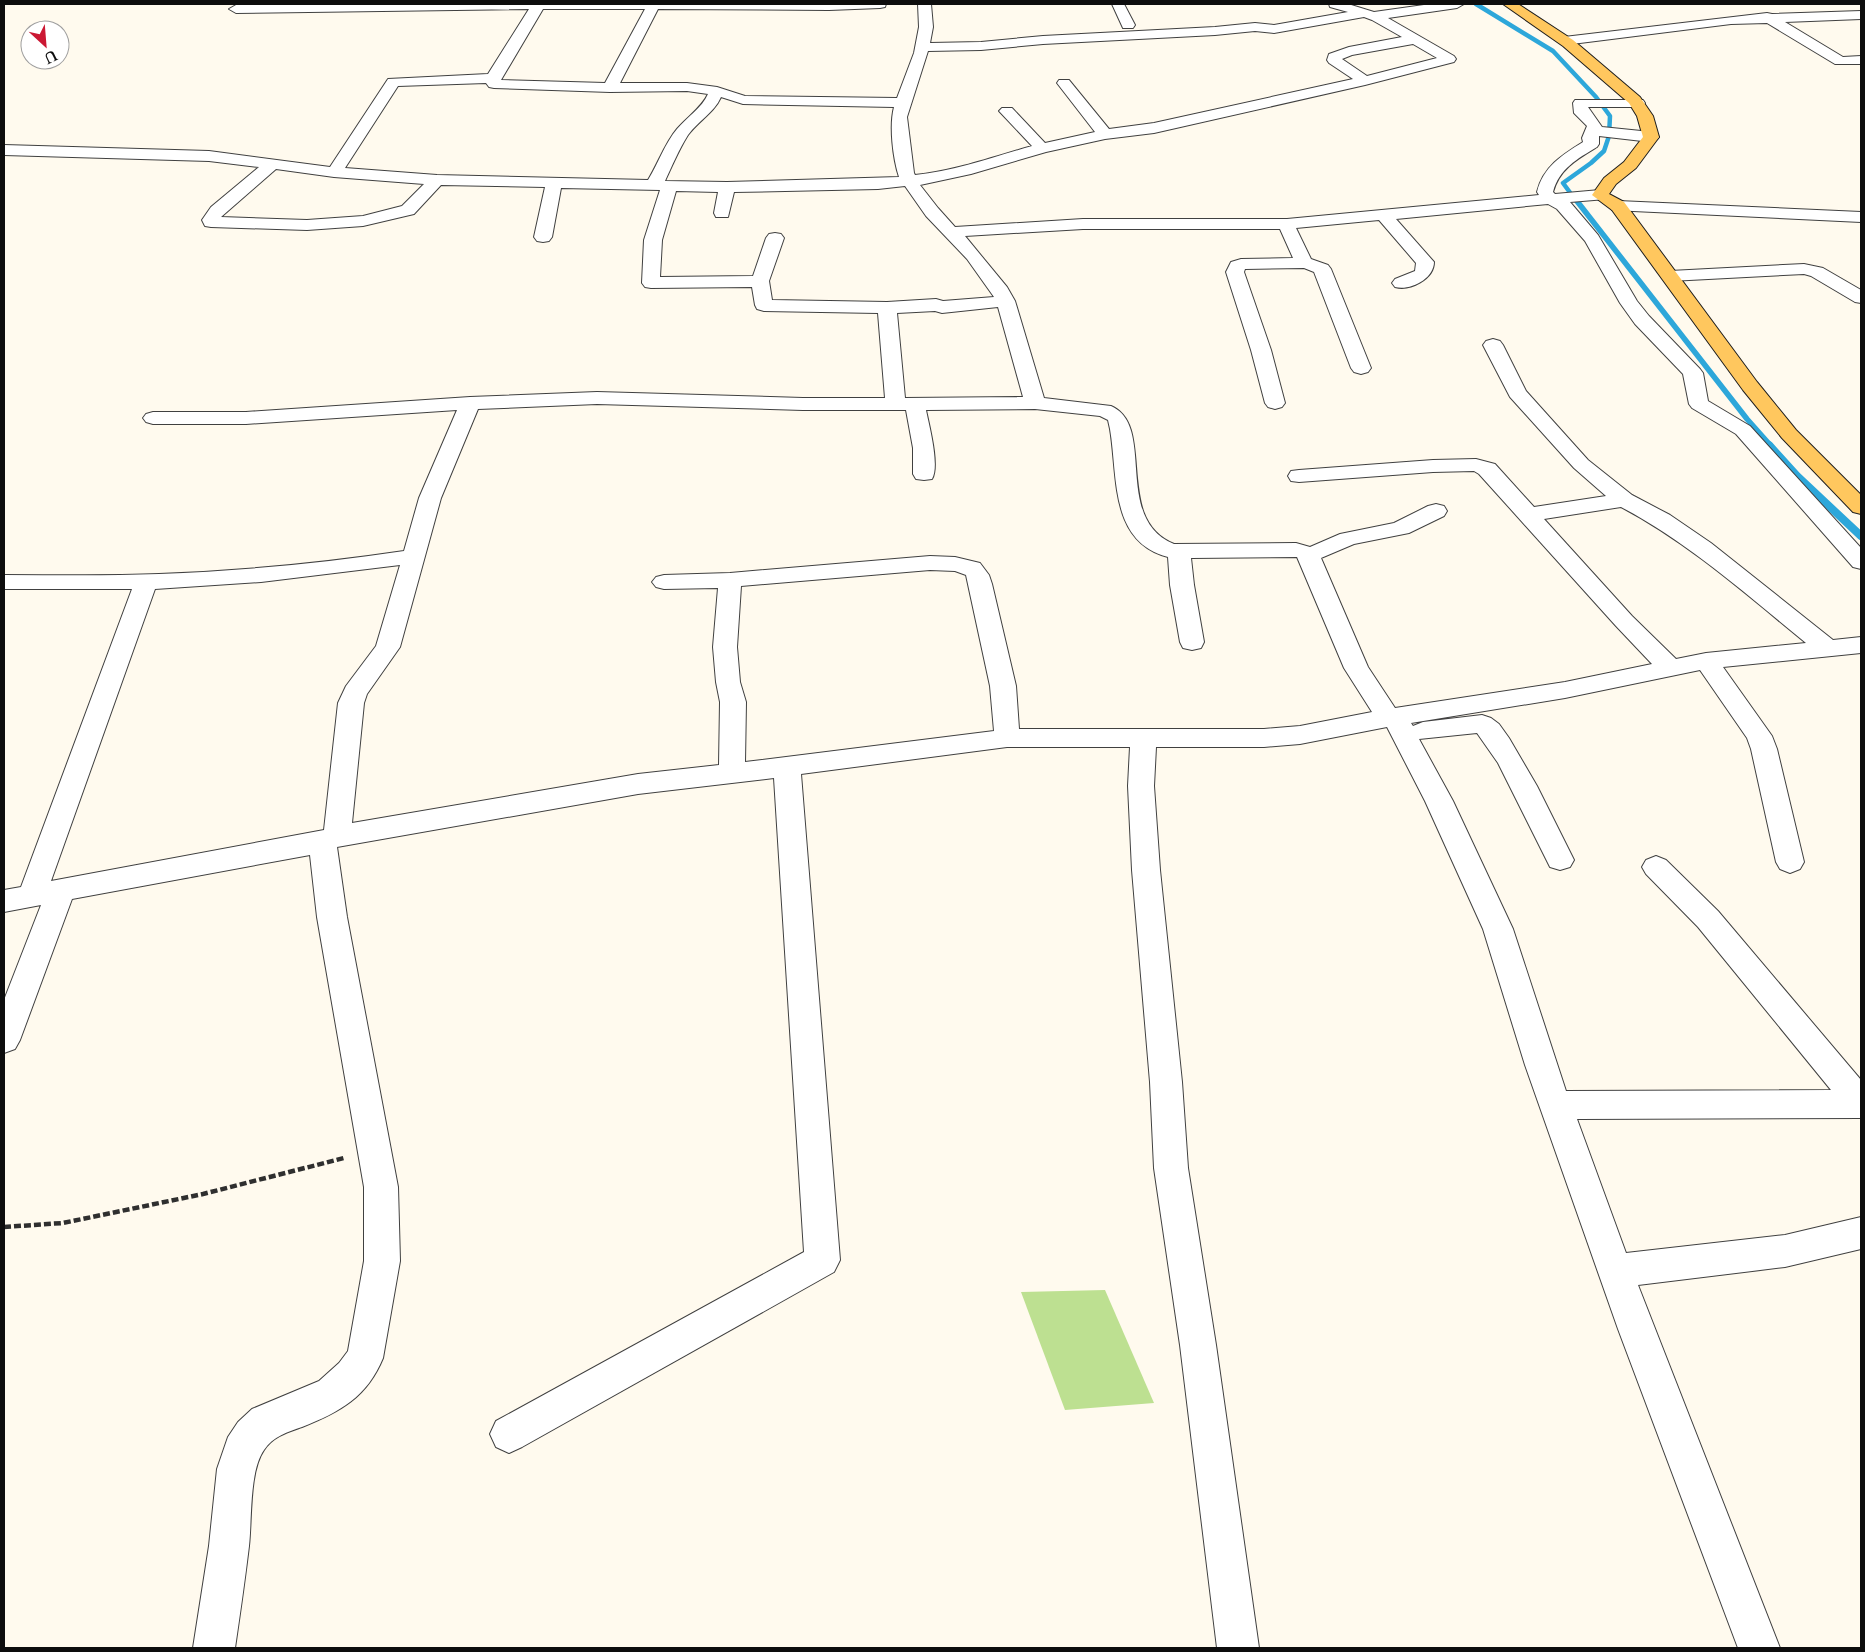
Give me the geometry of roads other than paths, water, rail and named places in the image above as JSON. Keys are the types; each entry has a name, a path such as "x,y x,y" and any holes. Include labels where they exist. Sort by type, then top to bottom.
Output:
{"main road":[{"path":"1509,4 1564,40 1632,103 1648,123 1645,136 1630,165 1595,196 1618,206 1750,386 1789,434 1861,507"}],"street":[{"path":"236,9 539,4 830,6 880,4"},
{"path":"539,4 493,78 494,84 610,88 687,87 717,91 743,100 903,103"},
{"path":"924,4 926,27 922,47 900,117 900,138 909,181 932,212 952,232 1001,291 1006,302 1035,402"},
{"path":"1118,4 1128,24"},
{"path":"4,150 209,156 334,172 437,180 785,187 928,180 1042,148 1106,134 1154,128 1365,81 1449,59 1369,15 1329,4"},
{"path":"922,47 981,46 1043,40 1149,36 1250,27 1274,30 1457,4"},
{"path":"1824,4 1838,15"},
{"path":"610,88 654,5"},
{"path":"1564,40 1767,17 1861,14"},
{"path":"1250,27 1268,15"},
{"path":"1767,17 1840,62 1861,60"},
{"path":"1365,81 1334,60 1334,57 1349,51 1417,40"},
{"path":"334,172 392,84 399,81 493,78"},
{"path":"1064,83 1106,134"},
{"path":"717,91 710,106 698,115 682,133 661,185 653,240 651,283 760,281"},
{"path":"1598,132 1589,117 1582,113 1580,103 1632,103"},
{"path":"1007,111 1042,148"},
{"path":"1645,136 1598,132 1590,138 1591,144 1556,167 1547,181 1545,192 1550,199 1563,206 1592,239 1629,303 1642,320 1693,373 1698,404 1743,430 1861,562"},
{"path":"271,165 217,211 210,220 211,222 307,225 363,221 408,210 437,180"},
{"path":"543,237 554,182"},
{"path":"722,214 727,187"},
{"path":"952,232 1083,224 1287,224 1595,196"},
{"path":"1618,206 1861,217"},
{"path":"1383,215 1425,262 1422,274 1401,282"},
{"path":"1287,224 1289,234 1304,263"},
{"path":"775,238 760,281 764,305 887,308 936,305 942,307 1006,302"},
{"path":"1275,402 1261,350 1235,272 1237,266 1241,264 1304,263 1322,269 1361,368"},
{"path":"1670,276 1804,269 1823,275 1861,298"},
{"path":"887,308 905,403 923,448 924,474"},
{"path":"1493,345 1522,400 1581,464 1624,500 1662,520 1703,548 1830,650"},
{"path":"153,418 246,418 470,404 623,398 803,404 1035,402 1104,410 1114,415 1120,426 1125,484 1138,527 1152,544 1163,549 1179,552 1296,550 1309,556 1356,668 1396,723 1439,801 1498,929 1541,1065 1616,1271 1759,1648"},
{"path":"214,1648 229,1546 236,1469 242,1451 251,1435 265,1422 315,1403 332,1394 352,1376 365,1358 382,1261 381,1187 332,917 330,839 351,703 355,692 388,647 430,498 470,404"},
{"path":"1299,476 1433,466 1476,465 1494,474 1528,515 1624,621 1669,667"},
{"path":"1528,515 1624,500"},
{"path":"1309,556 1348,539 1401,528 1436,511"},
{"path":"1179,552 1182,585 1192,642"},
{"path":"4,582 67,584 146,582 304,572 414,556"},
{"path":"664,582 730,580 832,570 930,564 955,564 972,568 980,584 1003,686 1007,738"},
{"path":"730,580 725,647 728,682 733,702 732,772"},
{"path":"32,894 146,582"},
{"path":"4,901 32,894 560,796 638,784 787,767 1007,738 1264,738 1449,719 1565,690 1669,667 1706,661 1830,650 1861,645"},
{"path":"1706,661 1759,736 1764,750 1790,862"},
{"path":"1449,719 1488,726 1507,756 1560,860"},
{"path":"1143,738 1141,786 1146,870 1172,1168 1198,1345 1238,1648"},
{"path":"509,1434 822,1260 787,767"},
{"path":"1656,867 1708,919 1861,1104"},
{"path":"4,1040 61,890"},
{"path":"1556,1105 1861,1104"},
{"path":"1616,1271 1784,1251 1861,1233"}],"waterway":[{"path":"1476,4 1553,51 1596,97 1610,116 1609,136 1604,151 1563,183 1574,198"},
{"path":"1573,196 1747,419 1771,446"},
{"path":"1769,445 1797,476 1861,536"}]}
